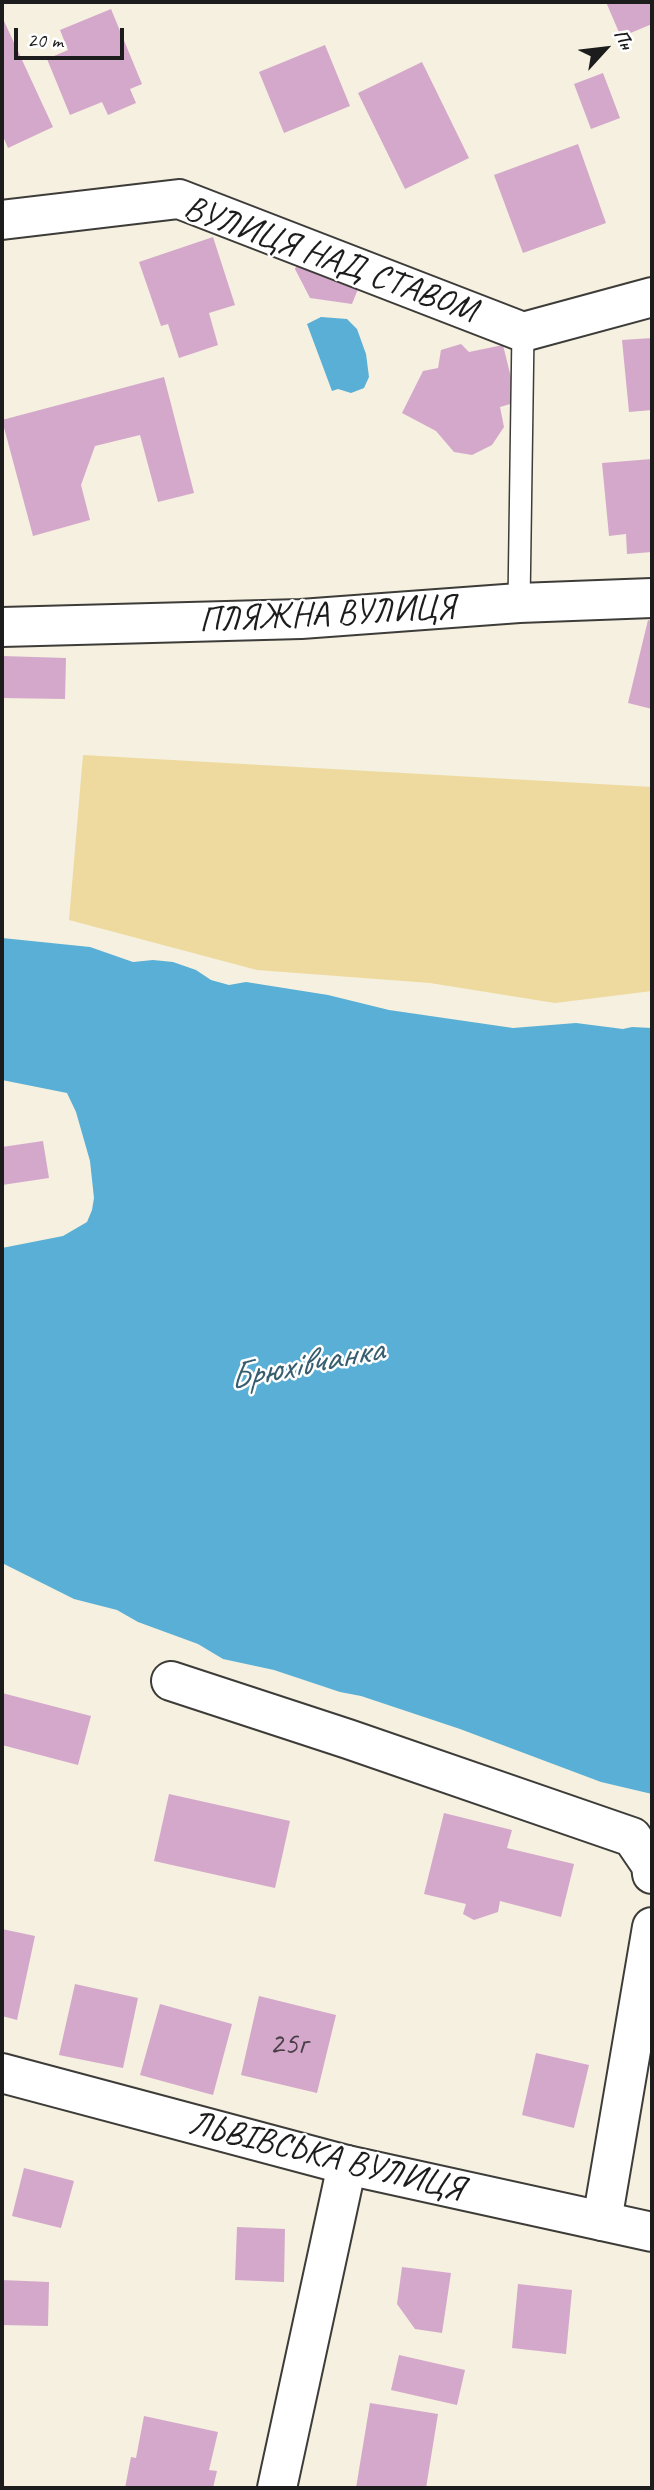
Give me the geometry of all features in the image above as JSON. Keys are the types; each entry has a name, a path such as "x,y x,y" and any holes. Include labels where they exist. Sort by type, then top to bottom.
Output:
{"street":[{"name":"ВУЛИЦЯ НАД СТАВОМ","path":"2,220 179,200 523,332 652,297"},
{"name":"ПЛЯЖНА ВУЛИЦЯ","path":"2,627 301,619 519,603 652,598"},
{"path":"171,1681 632,1837 651,1866 652,1874"},
{"path":"603,2221 652,1927"},
{"name":"ЛЬВІВСЬКА ВУЛИЦЯ","path":"2,2073 346,2165 652,2232"},
{"path":"277,2488 346,2165"}],"lane":[{"path":"519,603 523,332"}],"sand":[{"path":"83,755 652,787 652,991 555,1003 430,983 257,970 69,920"}],"water":[{"path":"321,317 347,319 357,329 366,354 369,377 364,388 351,393 338,389 332,391 307,324"},
{"name":"Брюхівчанка","path":"2,938 90,947 133,962 173,962 196,970 211,980 229,985 246,982 328,995 389,1010 513,1028 576,1023 623,1029 652,1028 652,1794 601,1782 460,1729 361,1696 340,1692 274,1670 223,1659 198,1644 138,1622 117,1610 74,1599 2,1563 2,1248 63,1236 87,1222 94,1198 90,1161 76,1112 67,1093 2,1080"}],"building":[{"path":"606,2 652,2 652,24 621,37"},
{"path":"111,9 142,84 130,89 136,103 108,115 102,102 70,115 47,59 68,50 60,30"},
{"path":"4,21 53,127 8,148 2,134"},
{"path":"325,45 350,106 284,133 259,72"},
{"path":"422,62 469,158 405,189 358,93"},
{"path":"603,73 620,118 591,129 574,84"},
{"path":"578,144 606,223 523,253 494,175"},
{"path":"213,237 235,305 209,313 218,345 179,358 168,324 161,326 139,262"},
{"path":"301,255 362,279 352,304 310,298 295,269"},
{"path":"652,338 652,410 629,412 622,340"},
{"path":"461,344 469,352 503,345 517,402 500,407 504,427 492,445 472,455 454,452 436,431 402,413 423,371 438,368 441,350"},
{"path":"164,377 194,493 158,502 140,435 95,446 81,485 90,520 33,536 2,420"},
{"path":"652,459 652,552 627,554 626,534 609,536 602,463"},
{"path":"648,620 652,621 652,709 628,703"},
{"path":"2,656 66,658 65,699 2,698"},
{"path":"43,1141 49,1178 2,1185 2,1147"},
{"path":"2,1693 91,1716 78,1765 2,1745"},
{"path":"169,1794 290,1821 275,1888 154,1861"},
{"path":"444,1813 512,1830 507,1848 574,1864 561,1917 500,1901 498,1912 474,1920 463,1914 466,1904 424,1894"},
{"path":"2,1929 35,1936 17,2020 2,2016"},
{"path":"75,1984 138,1998 123,2068 59,2055"},
{"path":"259,1996 336,2015 317,2093 241,2075"},
{"path":"160,2004 232,2024 213,2095 140,2075"},
{"path":"536,2053 589,2065 574,2128 522,2115"},
{"path":"24,2168 74,2181 61,2228 12,2216"},
{"path":"237,2227 285,2229 284,2282 235,2280"},
{"path":"402,2267 451,2273 442,2333 415,2329 397,2304"},
{"path":"2,2280 49,2282 48,2326 2,2325"},
{"path":"518,2284 572,2290 566,2354 512,2348"},
{"path":"399,2355 465,2370 457,2405 391,2390"},
{"path":"370,2403 438,2414 426,2488 356,2488"},
{"path":"144,2416 218,2432 209,2470 217,2471 213,2488 125,2488 131,2457 136,2458"}]}
